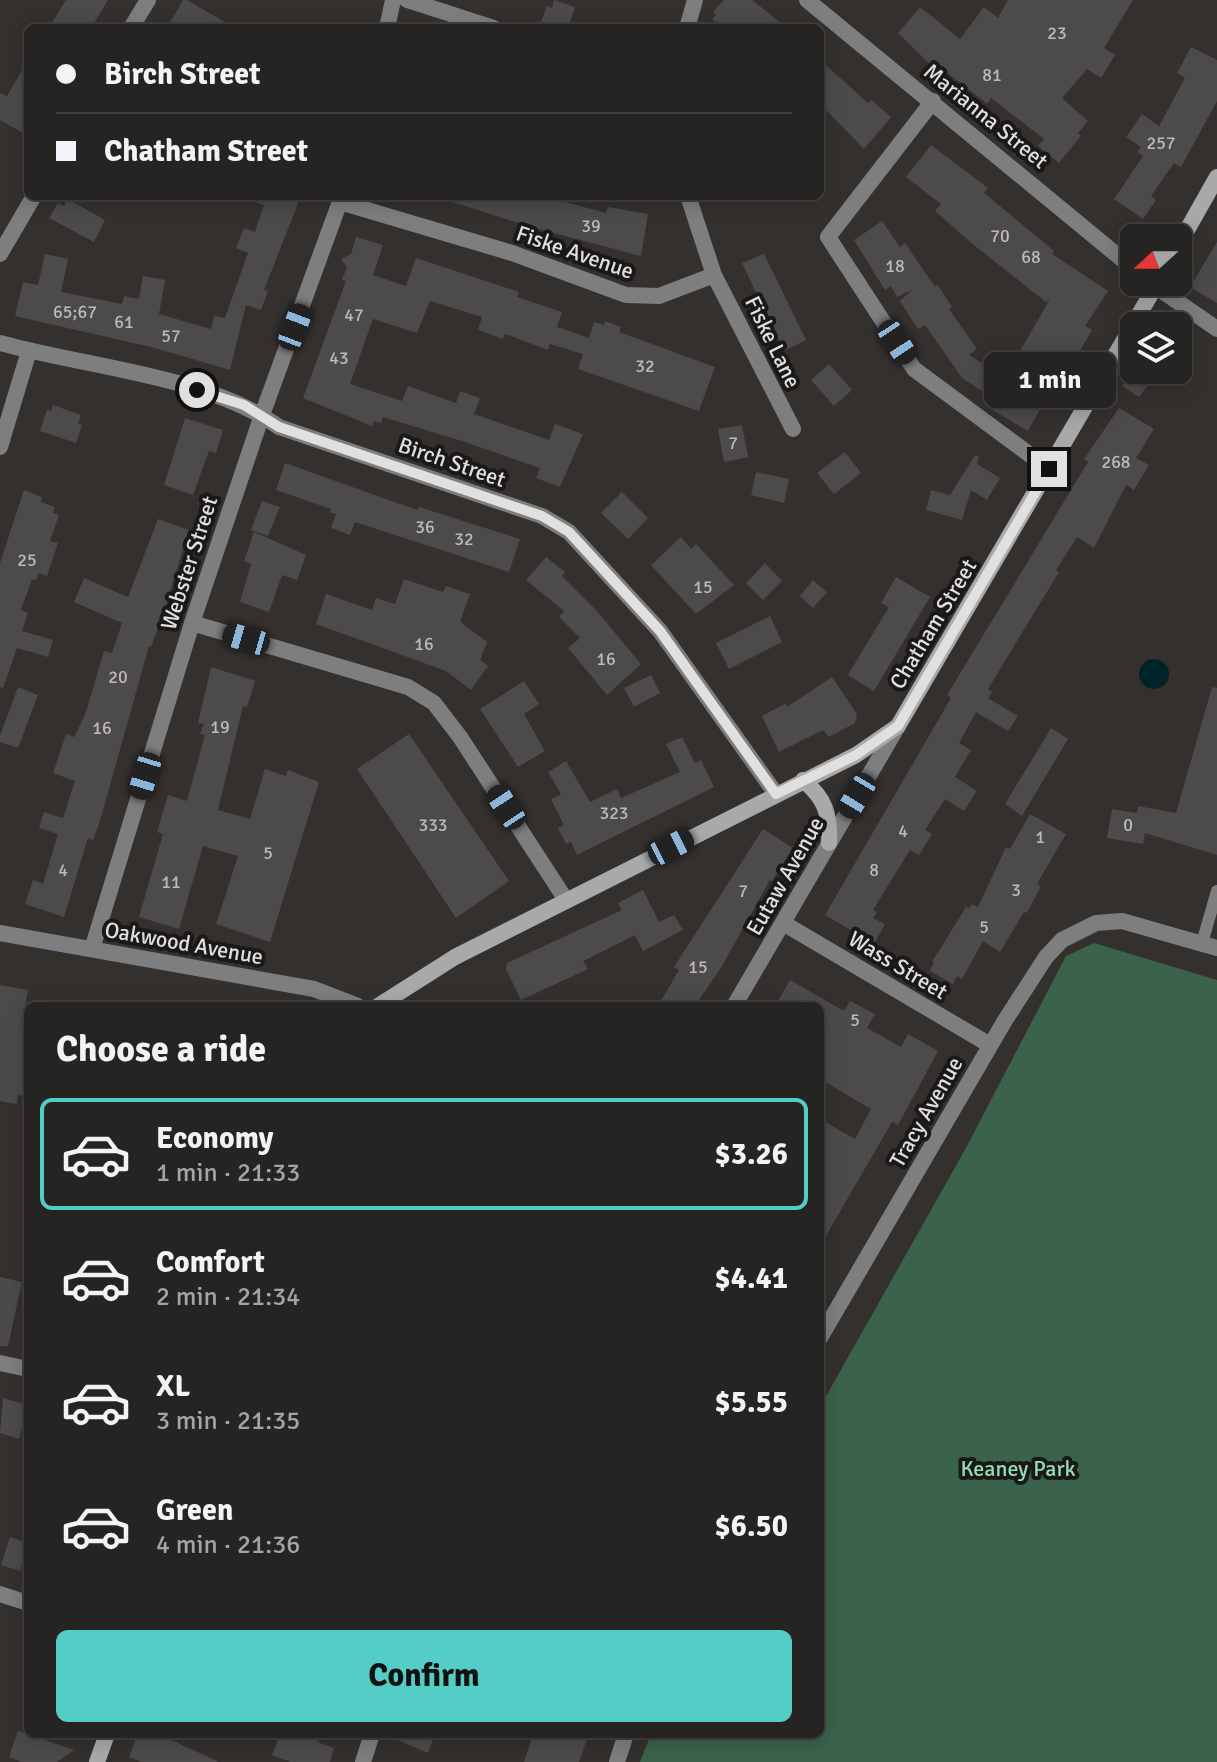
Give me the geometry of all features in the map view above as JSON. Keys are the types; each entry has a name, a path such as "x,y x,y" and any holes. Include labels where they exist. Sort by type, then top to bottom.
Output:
{"main road":[{"path":"1190,224 1217,177"},
{"name":"Chatham Street","path":"384,1002 455,957 856,755 898,726 1147,296"},
{"path":"803,780 819,793 830,816 829,843"},
{"path":"97,1762 106,1738"}],"street":[{"path":"133,24 148,0"},
{"path":"388,24 393,0"},
{"path":"407,0 482,24"},
{"path":"688,24 695,0"},
{"name":"Marianna Street","path":"807,0 1120,257"},
{"path":"933,101 828,237 914,369 1049,469"},
{"path":"0,254 32,200"},
{"name":"Webster Street","path":"92,949 192,623 262,415 341,200"},
{"name":"Fiske Avenue","path":"344,200 512,253 626,295 659,296 714,275"},
{"path":"689,200 714,275"},
{"name":"Fiske Lane","path":"714,275 793,429"},
{"path":"1171,296 1217,329"},
{"name":"Birch Street","path":"0,343 174,383 244,405 279,427 542,516 569,532 660,631 776,794"},
{"path":"0,447 29,351"},
{"path":"192,623 408,687 434,703 460,737 566,900"},
{"name":"Eutaw Avenue","path":"736,1002 898,726"},
{"name":"Tracy Avenue","path":"824,1331 990,1045 1046,957 1062,940 1088,926 1122,921 1210,946"},
{"name":"Wass Street","path":"783,923 990,1045"},
{"name":"Oakwood Avenue","path":"0,933 314,989 348,1002"},
{"path":"0,1363 24,1368"},
{"path":"0,1594 24,1602"},
{"path":"363,1762 371,1738"},
{"path":"617,1762 625,1738"}],"lane":[{"path":"1210,946 1217,891"}],"green space":[{"name":"Keaney Park","path":"1094,943 1217,980 1217,1762 640,1762 649,1738 824,1738 824,1400 967,1146 1066,956"}],"water":[{"path":"1154,659 1160,660 1168,668 1168,680 1160,688 1154,689 1148,688 1140,680 1139,674 1140,668 1148,660"}],"building":[{"path":"66,0 108,0 93,24 51,24"},
{"path":"183,0 187,0 228,24 169,24"},
{"path":"554,0 575,7 569,24 540,24 547,6 552,8"},
{"path":"724,0 752,0 782,24 718,24 712,19 716,15 713,12"},
{"path":"1008,0 1133,0 1104,48 1115,55 1101,78 1087,69 1062,98 1088,121 1078,133 1081,136 1059,163 1038,146 1044,139 991,98 987,104 944,70 940,74 898,33 920,7 960,39 984,7 998,18"},
{"path":"1191,47 1217,60 1217,101 1181,167 1174,163 1151,196 1156,200 1143,219 1114,199 1143,156 1137,152 1141,147 1126,137 1142,114 1159,126 1185,78 1177,73"},
{"path":"824,64 868,103 871,100 891,117 864,149 824,108"},
{"path":"24,67 24,134 0,120 0,93 7,96"},
{"path":"931,145 988,188 984,193 1054,251 1052,254 1108,291 1085,326 1092,330 1077,356 1071,353 1028,431 989,408 994,399 962,378 925,325 918,329 900,301 912,290 897,297 891,286 885,290 854,240 882,221 900,247 905,243 935,287 938,285 952,307 949,309 977,349 969,355 991,369 1001,384 1050,299 1046,302 975,246 935,211 941,204 906,177"},
{"path":"70,200 105,220 94,242 49,218 58,203 64,206"},
{"path":"249,200 299,200 264,290 268,291 261,310 246,305 230,370 155,348 15,316 23,282 38,285 45,254 68,259 61,292 122,304 124,296 139,299 143,276 165,280 159,314 211,329 214,316 225,318 248,253 236,248 244,228 255,232 264,205"},
{"path":"565,200 606,213 608,207 648,214 641,256 531,227 449,201"},
{"path":"356,237 383,245 373,275 406,286 416,258 519,292 517,297 562,312 557,327 589,338 594,322 604,325 605,321 621,327 619,332 715,367 699,411 578,369 583,354 550,344 548,350 505,334 503,339 478,330 482,317 430,301 417,333 373,319 350,384 402,401 408,386 456,403 460,391 480,398 474,414 549,440 555,424 583,434 560,487 536,478 540,468 465,442 383,417 381,423 374,421 372,426 303,398 346,281 342,280 347,267 341,259 351,254"},
{"path":"1217,242 1217,303 1192,288"},
{"path":"764,254 806,340 784,351 742,263"},
{"path":"829,364 852,390 834,406 811,380"},
{"path":"1124,384 1149,384 1139,397 1122,386"},
{"path":"53,405 81,415 78,424 82,425 76,443 40,431 47,410 51,411"},
{"path":"1119,408 1154,429 1136,458 1149,465 1134,490 1126,485 1094,548 1077,537 1056,570 1059,572 988,689 992,692 988,698 1018,716 1008,731 976,712 959,743 971,750 955,777 977,791 964,811 945,799 925,830 932,834 919,855 910,850 873,910 877,912 873,918 885,924 874,944 825,915 951,698 947,695 1088,462 1084,459"},
{"path":"185,418 223,430 216,453 209,451 193,495 164,485"},
{"path":"742,425 748,457 724,462 718,429"},
{"path":"845,452 861,473 834,494 817,473"},
{"path":"975,455 979,457 977,464 1000,478 987,500 971,490 962,520 926,510 931,490 950,495"},
{"path":"285,463 417,510 419,507 520,539 509,572 355,522 350,535 331,528 336,514 330,512 331,509 276,490"},
{"path":"756,472 789,479 784,503 751,495"},
{"path":"24,490 42,497 41,502 55,507 53,513 59,515 50,541 58,543 47,576 39,573 36,580 32,579 21,610 28,613 22,631 53,640 48,657 17,648 3,688 0,687 0,563"},
{"path":"622,492 648,518 628,539 601,513"},
{"path":"262,501 280,507 268,536 251,530"},
{"path":"158,519 189,530 161,621 149,646 100,821 93,840 88,838 64,917 25,904 33,880 43,884 58,834 39,828 44,812 63,818 75,781 53,773 66,734 74,737 85,715 104,651 112,653 122,623 74,602 84,578 128,597"},
{"path":"254,532 306,555 297,580 282,575 269,612 240,602 251,564 244,561"},
{"path":"681,537 691,549 696,544 734,585 696,614 651,565"},
{"path":"546,557 565,572 562,576 597,611 641,664 607,695 568,648 580,638 559,617 564,611 526,580"},
{"path":"765,563 782,581 763,600 746,583"},
{"path":"896,577 930,597 874,691 848,675 889,607 881,603"},
{"path":"404,579 443,592 446,586 470,594 460,622 487,642 480,660 488,666 471,690 446,671 316,624 326,594 372,610 376,598 395,604"},
{"path":"813,580 827,592 813,608 800,596"},
{"path":"770,616 782,642 729,669 716,643"},
{"path":"211,667 255,681 247,707 243,706 218,810 250,819 265,769 286,776 288,770 319,782 270,942 216,924 238,856 203,846 179,929 139,917 163,834 157,832 168,795 187,801 205,735 200,734 204,724 198,723"},
{"path":"651,675 660,693 634,707 624,688"},
{"path":"832,677 857,714 855,723 829,737 823,730 779,752 762,716 786,703 787,707"},
{"path":"524,681 539,704 524,714 545,751 518,767 480,709"},
{"path":"18,687 38,695 18,748 0,742 0,736"},
{"path":"1212,687 1217,688 1217,855 1145,833 1143,844 1107,838 1112,809 1137,813 1138,806 1176,813"},
{"path":"1051,728 1068,739 1022,816 1005,804"},
{"path":"409,734 509,881 456,918 357,769"},
{"path":"682,737 695,763 701,760 714,787 577,855 571,842 566,844 558,828 564,825 551,799 561,794 548,772 566,761 590,802 617,789 621,798 680,772 666,744"},
{"path":"1030,814 1066,834 1037,884 1041,886 1027,913 1024,912 1000,952 983,941 962,979 957,976 953,984 930,971 932,962 966,907 972,904 978,907 1006,847 1010,849"},
{"path":"763,829 793,848 770,880 722,966 698,1002 660,1002 679,970 674,967"},
{"path":"643,890 659,922 674,915 683,930 643,951 635,935 583,961 588,969 521,1000 506,969 507,963 622,910 618,903"},
{"path":"790,980 844,1011 850,1001 875,1014 867,1028 901,1047 908,1034 938,1051 898,1125 892,1122 824,1239 824,1121 855,1139 871,1109 824,1081 824,1002 777,1002"},
{"path":"0,985 28,990 22,1022 24,1096 18,1095 17,1104 0,1101"},
{"path":"0,1277 22,1282 8,1346 0,1346"},
{"path":"3,1398 24,1404 19,1439 0,1433"},
{"path":"10,1537 24,1542 20,1571 1,1565"},
{"path":"18,1731 24,1733 24,1738 39,1738 74,1750 57,1762 22,1762 9,1757"},
{"path":"136,1738 167,1738 219,1762 142,1762 129,1757"},
{"path":"278,1738 316,1738 334,1748 330,1762 291,1762 272,1755"},
{"path":"392,1738 434,1738 428,1753"},
{"path":"532,1738 588,1738 579,1762 524,1762"}],"route":[{"path":"197,390 244,405 279,427 542,516 569,532 660,631 776,794 856,755 898,726 1049,469"}]}
